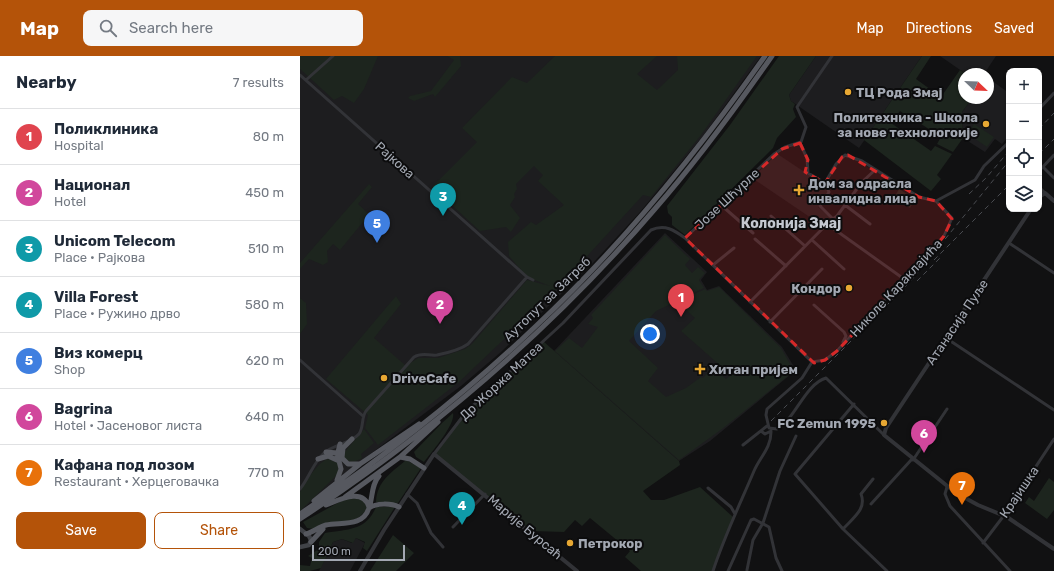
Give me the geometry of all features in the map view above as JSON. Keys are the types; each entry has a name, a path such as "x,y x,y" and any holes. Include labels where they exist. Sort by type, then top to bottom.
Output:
{"highway":[{"name":"Аутопут за Загреб","path":"301,513 429,420 520,342 604,258 659,196 695,152 765,56"},
{"name":"Аутопут за Загреб","path":"316,509 389,458 440,418 536,334 623,246 705,148 772,56"},
{"path":"300,519 316,509 345,497 382,472 434,427 440,418"},
{"path":"301,513 336,481 412,429 426,420 429,420"},
{"path":"336,481 341,472 340,460 343,448 352,439"},
{"path":"336,453 340,444"},
{"path":"414,445 411,454 414,460 424,468"},
{"path":"326,452 336,453"},
{"path":"336,453 340,460"},
{"path":"318,459 328,456 348,464 360,464"},
{"path":"400,457 414,460"},
{"path":"303,533 329,525 360,520 365,517 369,508 374,485 382,472"},
{"path":"345,497 360,497 366,501 369,508"},
{"path":"369,508 380,505 393,505 399,507"},
{"path":"311,542 319,531 329,525"}],"main road":[{"path":"301,546 307,546 311,542 310,538 303,533"}],"street":[{"path":"306,80 333,56"},
{"path":"832,56 800,103 797,110 806,127 804,137 800,143 808,160 807,172 825,183 829,192 820,207 833,218"},
{"name":"Рајкова","path":"300,74 527,277 533,280"},
{"path":"1042,106 1054,93"},
{"name":"Јозе Шћурле","path":"800,143 785,147 774,154 685,238 812,362"},
{"path":"825,183 836,164 844,155 858,159 919,197 936,201 975,180 984,166 1006,145"},
{"path":"1054,155 1043,167 1054,178"},
{"path":"750,302 833,218 862,182 875,170"},
{"path":"1042,191 1054,201"},
{"name":"Николе Караклајића","path":"812,362 825,360 842,346 931,252 944,236 950,226 952,218 936,201"},
{"path":"721,205 753,233"},
{"path":"845,205 870,224"},
{"name":"Атанасија Пуље","path":"884,435 886,428 1030,212"},
{"path":"771,216 805,246"},
{"path":"827,224 904,279"},
{"name":"Др Жоржа Матеа","path":"360,571 424,468 467,411 571,314 651,230 666,227 685,238"},
{"path":"756,239 786,266"},
{"path":"812,240 844,268"},
{"path":"1010,243 1054,273"},
{"path":"713,265 734,248"},
{"path":"770,322 822,269"},
{"name":"Аутопут за Загреб","path":"363,416 416,355 438,355 461,348 471,342 527,277"},
{"path":"814,305 844,332 846,336 842,346"},
{"path":"946,338 1054,410"},
{"path":"300,360 363,416 360,431 352,439 326,452 318,459 300,489"},
{"path":"713,571 723,541 735,514 755,470 770,444 772,431 768,426 767,409 802,378 812,362"},
{"path":"761,431 764,434 783,426 797,406 820,381 826,378 884,435 947,487 972,502 1004,516 1054,549"},
{"path":"854,404 795,474 843,529 887,571"},
{"path":"870,504 912,459 947,409"},
{"path":"743,445 768,426"},
{"path":"747,570 753,540 763,523 780,471 796,436"},
{"name":"Крајишка","path":"983,542 1004,516 1054,439"},
{"name":"Марије Бурсаћ","path":"434,454 485,494 577,571"},
{"path":"843,529 863,506 864,501 861,494 873,479"},
{"path":"947,487 945,494 950,506 1010,571"},
{"path":"708,488 731,507 735,514"},
{"path":"407,494 419,506 431,533 443,547"},
{"path":"453,527 485,494"},
{"path":"728,571 751,520 763,523 770,529 774,550 782,571"}],"highlighted area":[{"path":"800,143 808,160 805,172 825,183 842,157 848,155 919,197 936,201 952,219 944,236 931,252 837,351 825,360 814,363 685,238 782,149"}],"shaded area":[{"path":"300,56 761,56 703,136 640,212 593,263 501,352 461,386 333,482 300,512"},
{"path":"300,56 378,56 364,89 354,103 342,96 334,100 300,69"},
{"path":"447,56 460,56 461,66 435,97 433,94 414,101 408,98 410,96 431,91 454,60"},
{"path":"555,56 657,56 637,74 657,90 678,70 677,56 757,56 701,135 651,197 643,195 558,288 459,382 378,445 365,428 368,415 326,379 396,296 401,304 374,338 406,366 418,358 438,358 465,349 472,344 527,280 550,286 527,277 509,256 508,242 531,222 536,225 564,205 538,181 543,175 534,166 516,184 517,189 514,194 515,197 510,205 520,218 511,232 506,227 480,231 432,187 477,142 462,128 512,77 527,83"},
{"path":"779,56 816,56 789,95 791,101 795,104 793,109 796,117 777,138 773,148 685,235 672,225 672,217 668,213 667,206 730,125"},
{"name":"ТЦ Рода Змај","path":"816,56 922,56 859,148 791,101 789,95"},
{"path":"922,56 931,56 916,79 941,97 958,73 958,104 968,104 962,112 963,138 953,152 937,144 941,137 900,111 893,120 883,113"},
{"path":"940,56 996,56 988,68 958,68"},
{"name":"Политехника - Школа за нове технологоије","path":"994,82 1006,91 1006,139 1002,144 995,139 985,152 963,138 962,112 968,104 994,104"},
{"path":"881,116 931,151 935,146 952,154 937,175 941,179 931,191 864,140"},
{"path":"974,124 994,137 987,147 968,134"},
{"name":"Дом за одрасла инвалидна лица","path":"776,155 779,155 824,185 828,191 818,207 830,217 823,226 752,178"},
{"path":"369,184 372,187 358,204 373,218 367,225 363,222 340,250 333,244 327,251 328,262 323,265 309,259 300,269 300,263"},
{"path":"899,189 915,199 910,208 894,198"},
{"path":"665,233 707,272 701,280 707,290 719,286 782,347 796,370 710,441 679,461 554,351"},
{"path":"665,235 690,259 685,265 692,273 698,267 705,273 699,280 704,288 656,311 629,341 658,368 648,381 666,397 686,388 701,377 703,378 713,367 726,379 731,375 681,331 695,318 677,302 705,289 707,291 719,287 781,348 794,371 722,429 679,460 555,351 569,338 582,348 598,327 588,324 593,318 591,315"},
{"path":"300,298 306,303 307,324 300,334"},
{"path":"543,341 679,461 680,465 643,491 651,500 664,500 700,487 733,517 714,571 641,571 625,557 630,551 590,518 582,526 575,520 564,532 532,531 434,454 461,416"},
{"path":"453,413 451,424 447,431 424,462 416,457 414,452"},
{"path":"364,429 374,443 361,454 362,458 351,462 344,458 343,454"},
{"path":"328,459 338,463 339,473 300,511 300,492 317,468"},
{"path":"406,460 421,468 398,503 376,502 379,488 382,483 390,473"},
{"path":"1049,478 1054,482 1054,510 1047,519 1025,503 1029,497 1034,501"},
{"path":"360,498 367,508 363,514 351,521 314,529 307,528 303,522 345,499"},
{"path":"376,507 395,507 367,551 363,548 365,542 356,538 353,543 342,539 333,542 321,568 310,571 300,571 300,565 310,566 312,558 308,556 319,549 319,542 325,533 355,528 362,525 372,515"},
{"path":"393,535 414,553 396,571 370,571"},
{"path":"356,538 365,543 350,571 319,571 333,542 342,539 352,543"}],"railway":[{"path":"1042,126 1054,113"},
{"path":"1042,151 1054,139"},
{"path":"969,194 986,178 1006,155"},
{"path":"771,421 910,282 1006,165"},
{"path":"934,260 1006,188"},
{"path":"917,281 940,258"}],"place":[{"name":"ТЦ Рода Змај","path":"848,92"},
{"name":"Политехника - Школа за нове технологоије","path":"986,124"},
{"name":"Дом за одрасла инвалидна лица","path":"799,190"},
{"name":"Unicom Telecom","path":"443,216"},
{"name":"Виз комерц","path":"377,243"},
{"name":"Кондор","path":"849,288"},
{"name":"Поликлиника","path":"681,317"},
{"name":"Национал","path":"440,324"},
{"name":"Хитан пријем","path":"700,369"},
{"name":"DriveCafe","path":"384,378"},
{"name":"FC Zemun 1995","path":"884,423"},
{"name":"Bagrina","path":"924,453"},
{"name":"Кафана под лозом","path":"962,505"},
{"name":"Villa Forest","path":"462,525"},
{"name":"Петрокор","path":"570,543"}],"district":[{"name":"Колонија Змај","path":"791,223"}]}
